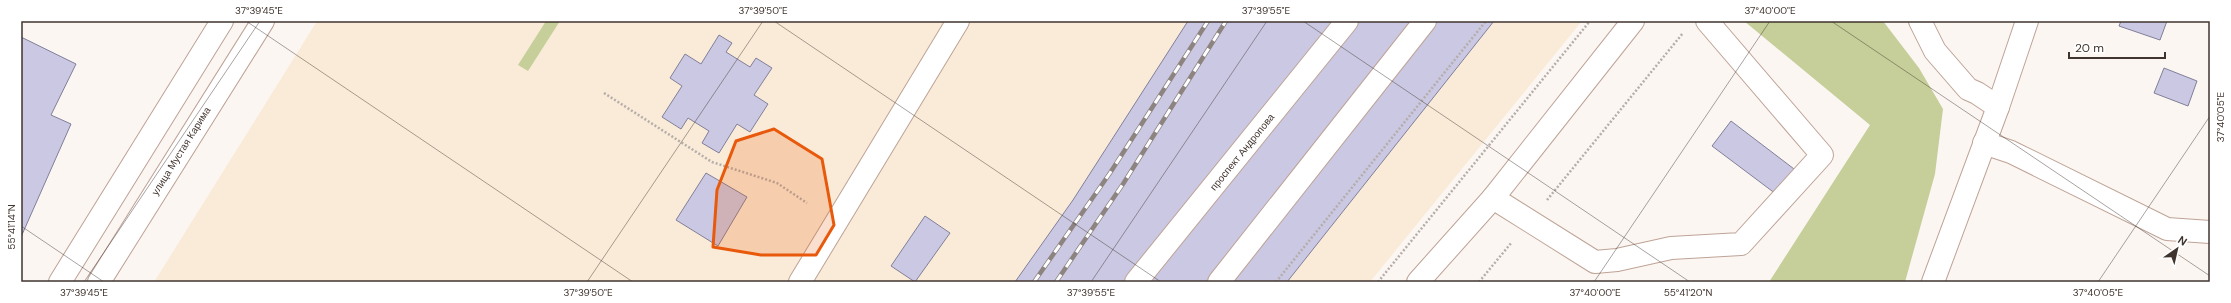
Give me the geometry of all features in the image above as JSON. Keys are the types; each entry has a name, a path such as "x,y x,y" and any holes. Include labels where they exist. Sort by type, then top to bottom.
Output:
{"street":[{"path":"60,282 222,21"},
{"name":"улица Мустая Карима","path":"99,282 263,21"},
{"path":"800,282 958,21"},
{"name":"проспект Андропова","path":"1136,282 1347,21"},
{"path":"1219,282 1425,21"},
{"path":"1418,282 1493,198 1633,21"},
{"path":"1920,21 1935,51 1968,89 1977,92 1998,107"},
{"path":"1933,282 1998,107 2027,21"},
{"path":"1493,198 1595,262 1617,260 1671,248 1741,244 1822,154 1698,24"},
{"path":"1984,143 2011,152 2167,230 2210,232"}],"path":[{"path":"1276,282 1486,21"},
{"path":"1378,282 1590,21"},
{"path":"1479,282 1698,24"},
{"path":"604,93 712,162 777,183 807,203"}],"highlighted area":[{"path":"774,129 822,159 834,225 816,255 761,255 713,247 717,190 736,141"}],"shaded area":[{"path":"317,21 1188,21 1073,200 1015,282 154,282"},
{"path":"1494,21 1582,21 1370,282 1286,282"}],"green space":[{"path":"546,21 560,21 528,71 518,65"},
{"path":"1744,21 1883,21 1919,68 1943,109 1935,174 1905,282 1769,282 1870,125"}],"building":[{"path":"1188,21 1494,21 1287,282 1015,282 1073,200"},
{"path":"2121,21 2167,21 2160,40 2119,26"},
{"path":"719,35 732,43 726,52 750,67 756,58 772,68 754,95 768,104 750,132 737,124 719,153 702,143 709,131 688,118 681,129 662,117 682,86 670,78 685,54 701,64"},
{"path":"21,37 76,64 51,115 71,124 21,237"},
{"path":"2164,68 2197,81 2188,106 2154,93"},
{"path":"1731,121 1798,172 1780,197 1712,146"},
{"path":"706,173 747,197 718,246 676,220"},
{"path":"925,216 950,233 915,282 891,266"}],"railway":[{"path":"1034,282 1110,173 1208,21"},
{"path":"1056,282 1123,184 1226,21"}]}
